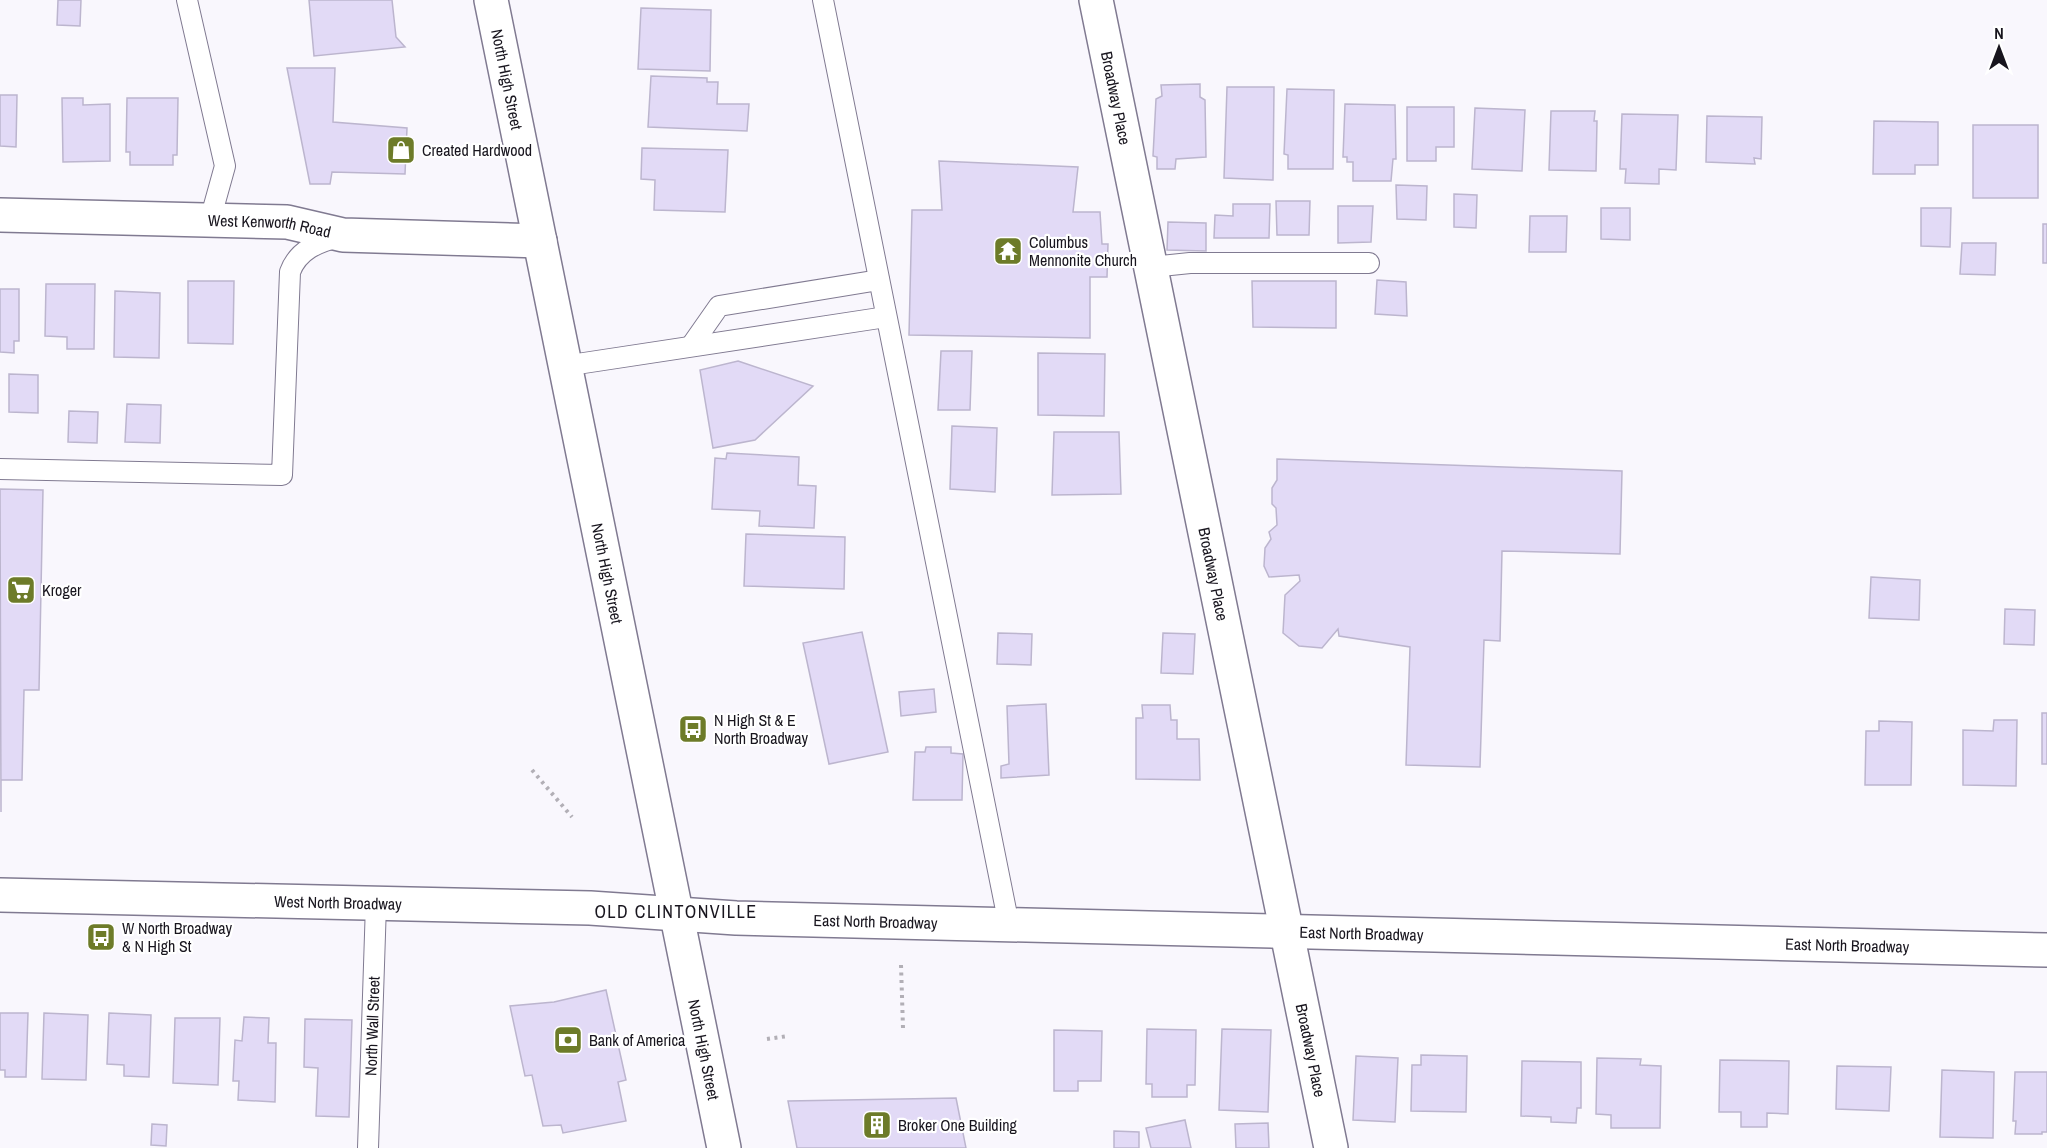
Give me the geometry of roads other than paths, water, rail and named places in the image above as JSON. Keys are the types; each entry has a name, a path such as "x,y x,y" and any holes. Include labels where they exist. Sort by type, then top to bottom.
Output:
{"main road":[{"name":"North High Street","path":"491,0 724,1148"},
{"name":"Broadway Place","path":"1096,0 1331,1148"},
{"name":"West Kenworth Road","path":"0,215 287,222 343,236 540,241"},
{"name":"West North Broadway","path":"0,896 590,908 675,913"},
{"name":"East North Broadway","path":"675,913 736,918 2047,950"}],"lane":[{"path":"187,0 225,166 210,220"},
{"path":"823,0 1009,925"},
{"path":"0,469 282,475 290,272 294,262 303,252 316,244 343,236"},
{"path":"1151,267 1190,263 1369,263"},
{"path":"692,346 719,306 879,280"},
{"path":"564,366 886,317"},
{"name":"North Wall Street","path":"368,1148 376,904"}],"place":[{"name":"Created Hardwood","path":"401,150"},
{"name":"Columbus Mennonite Church","path":"1008,251"},
{"name":"Kroger","path":"21,590"},
{"name":"N High St & E North Broadway","path":"693,729"},
{"name":"W North Broadway & N High St","path":"101,937"},
{"name":"Bank of America","path":"568,1040"},
{"name":"Broker One Building","path":"877,1125"}],"district":[{"name":"OLD CLINTONVILLE","path":"676,912"}]}
